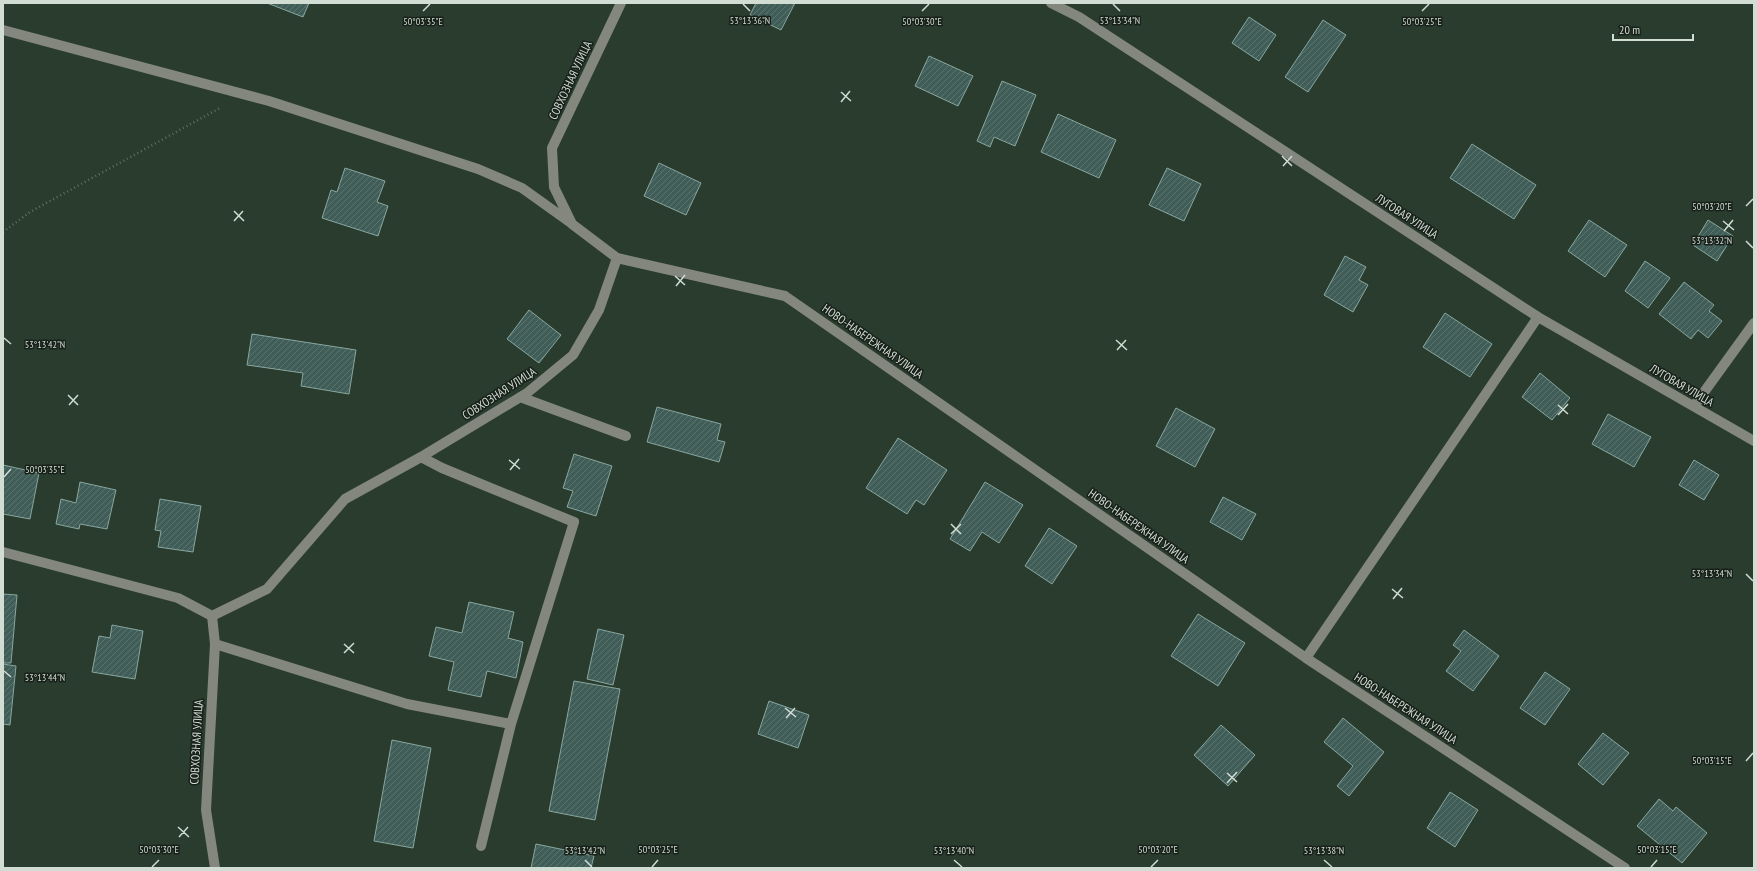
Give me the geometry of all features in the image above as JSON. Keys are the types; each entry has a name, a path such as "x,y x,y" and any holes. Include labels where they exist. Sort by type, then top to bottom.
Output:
{"street":[{"name":"СОВХОЗНАЯ УЛИЦА","path":"215,868 206,810 215,644 212,616 267,589 345,499 421,457 527,393 573,355 599,310 618,258 572,224 554,187 552,148 621,3"},
{"name":"ЛУГОВАЯ УЛИЦА","path":"1051,3 1079,16 1538,317 1754,441"},
{"path":"3,30 245,95 478,169 522,188 572,224"},
{"name":"НОВО-НАБЕРЕЖНАЯ УЛИЦА","path":"618,258 785,296 1306,658 1625,868"},
{"path":"1306,658 1538,317"},
{"path":"1694,406 1754,323"},
{"path":"520,397 626,436"},
{"path":"421,457 442,468 574,522 511,724 481,846"},
{"path":"3,552 178,598 212,616"},
{"path":"215,644 407,704 511,724"}],"path":[{"path":"3,232 30,212 245,95"}],"building":[{"path":"267,3 309,3 303,17"},
{"path":"756,3 795,3 781,30 750,15"},
{"path":"1249,17 1276,35 1259,61 1232,43"},
{"path":"1323,20 1346,35 1308,92 1285,77"},
{"path":"929,56 973,76 958,106 915,86"},
{"path":"1002,81 1036,95 1015,146 994,137 990,147 977,141"},
{"path":"1058,114 1116,140 1099,178 1041,152"},
{"path":"1472,144 1536,185 1514,219 1450,178"},
{"path":"659,163 701,183 686,215 644,196"},
{"path":"345,168 385,181 377,202 388,206 378,236 322,218 331,190 337,192"},
{"path":"1167,168 1201,184 1184,221 1149,205"},
{"path":"1589,220 1627,245 1605,277 1568,251"},
{"path":"1708,220 1733,236 1717,261 1693,245"},
{"path":"1345,256 1366,267 1359,280 1368,285 1353,312 1324,295"},
{"path":"1645,261 1670,278 1648,308 1625,291"},
{"path":"1684,282 1714,305 1709,311 1722,321 1708,338 1698,330 1691,339 1659,314"},
{"path":"529,310 561,335 539,363 507,339"},
{"path":"1445,313 1492,344 1470,377 1423,347"},
{"path":"252,334 356,350 349,394 301,386 303,373 247,365"},
{"path":"1540,373 1570,398 1552,420 1522,397"},
{"path":"657,407 721,424 717,440 725,442 719,462 647,442"},
{"path":"1176,408 1215,429 1195,467 1156,446"},
{"path":"1608,414 1651,437 1634,467 1592,444"},
{"path":"898,438 947,470 924,505 916,500 907,514 866,488"},
{"path":"574,454 612,466 596,516 567,507 573,491 563,488"},
{"path":"1694,460 1719,475 1704,500 1679,485"},
{"path":"3,465 39,473 30,519 3,514"},
{"path":"80,482 116,490 107,529 80,524 79,529 56,524 61,499 76,503"},
{"path":"985,482 1023,505 999,543 982,532 970,551 950,539"},
{"path":"1223,497 1256,514 1242,540 1210,522"},
{"path":"160,499 201,506 193,552 158,547 161,531 155,530"},
{"path":"1049,528 1077,546 1052,584 1025,566"},
{"path":"3,594 17,595 11,663 3,663"},
{"path":"469,602 514,612 508,638 523,642 516,678 487,671 481,697 448,690 454,662 429,656 436,627 462,633"},
{"path":"1198,614 1245,643 1218,686 1171,656"},
{"path":"112,625 143,631 135,679 92,672 99,636 110,638"},
{"path":"598,629 624,635 613,685 587,679"},
{"path":"1464,630 1499,656 1473,691 1446,671 1461,651 1453,645"},
{"path":"3,664 16,666 10,725 3,724"},
{"path":"1545,672 1570,689 1545,725 1520,708"},
{"path":"574,681 620,689 595,820 549,811"},
{"path":"769,701 809,715 798,748 758,734"},
{"path":"1343,718 1384,752 1349,796 1337,786 1353,766 1324,742"},
{"path":"1221,725 1255,755 1228,786 1194,755"},
{"path":"1603,733 1629,753 1603,785 1578,764"},
{"path":"392,740 431,748 413,848 374,841"},
{"path":"1450,792 1478,810 1455,847 1427,828"},
{"path":"1659,799 1673,811 1676,807 1707,833 1682,863 1637,826"},
{"path":"536,844 594,856 591,868 531,868"}]}
